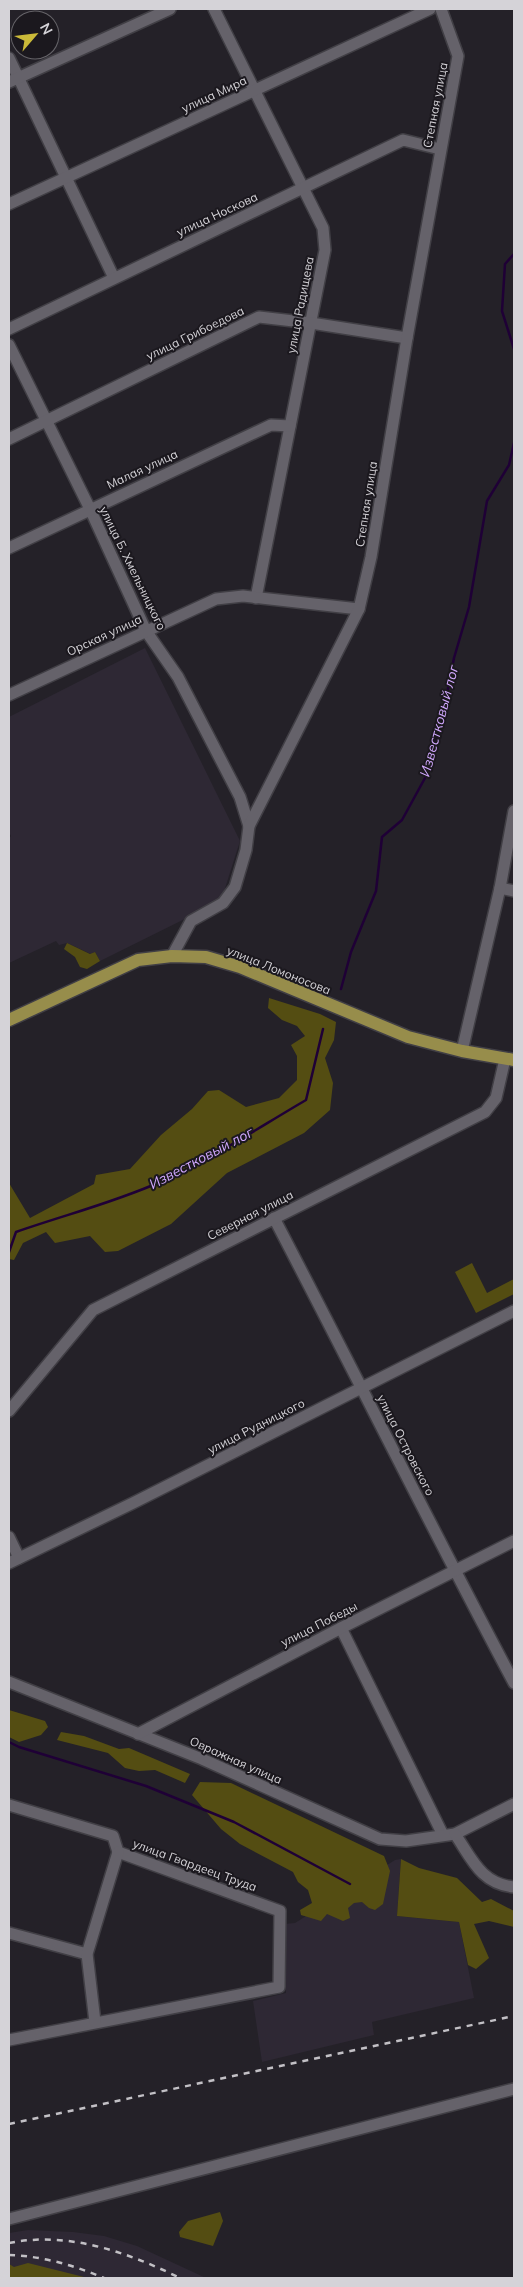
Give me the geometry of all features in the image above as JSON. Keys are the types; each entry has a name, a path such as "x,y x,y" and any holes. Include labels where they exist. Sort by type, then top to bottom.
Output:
{"main road":[{"name":"улица Ломоносова","path":"9,1020 138,960 172,956 206,957 240,967 408,1037 462,1051 510,1059"}],"street":[{"path":"14,80 170,9"},
{"name":"улица Радищева","path":"214,9 323,228 325,250 256,598"},
{"name":"улица Мира","path":"9,204 430,9"},
{"name":"Степная улица","path":"172,956 191,921 224,903 235,887 246,850 249,826 359,609 371,557 406,338 458,56 442,9"},
{"path":"9,58 14,80 67,176 114,278"},
{"name":"улица Носкова","path":"9,330 403,140 440,149"},
{"name":"улица Грибоедова","path":"9,439 259,317 311,322 406,338"},
{"name":"улица Б. Хмельницкого","path":"9,345 90,509 146,631 178,677 240,797 249,826"},
{"name":"Малая улица","path":"9,548 271,425 290,426"},
{"name":"Орская улица","path":"9,695 216,599 243,596 359,609"},
{"path":"462,1051 500,888 514,811"},
{"path":"500,888 514,891"},
{"name":"Северная улица","path":"9,1411 93,1310 485,1112 496,1098 510,1059"},
{"name":"улица Островского","path":"274,1218 514,1683"},
{"name":"улица Рудницкого","path":"14,1561 133,1503 514,1310"},
{"path":"9,1536 14,1561"},
{"name":"улица Победы","path":"138,1734 341,1628 514,1541"},
{"path":"341,1628 443,1834"},
{"name":"Овражная улица","path":"9,1682 202,1759 380,1839 406,1841 443,1834 455,1834"},
{"path":"514,1804 455,1834 486,1878 504,1886 514,1887"},
{"name":"улица Гвардеец Труда","path":"9,1805 113,1836 118,1852 280,1911 279,1987 95,2022"},
{"path":"9,2040 95,2022 86,1954 118,1852"},
{"path":"9,1933 86,1954"},
{"path":"9,2220 514,2089"}],"shaded area":[{"path":"145,648 240,841 221,901 100,961 95,952 91,954 67,943 59,945 56,941 9,963 9,839 11,836 9,832 9,717"},
{"path":"67,943 90,954 95,952 100,961 87,969 80,967 75,957 64,949"},
{"path":"269,998 320,1014 336,1022 334,1040 325,1058 333,1083 330,1110 304,1133 227,1173 171,1224 118,1251 105,1252 90,1236 55,1243 46,1232 23,1243 14,1260 9,1259 9,1183 30,1218 94,1184 96,1175 130,1169 161,1135 192,1109 208,1091 219,1090 246,1107 279,1098 297,1080 297,1056 291,1045 305,1036 297,1026 282,1020 268,1008"},
{"path":"472,1263 487,1293 514,1279 514,1294 476,1313 455,1272"},
{"path":"9,1710 45,1721 48,1727 41,1735 19,1742 9,1737"},
{"path":"61,1732 84,1736 119,1749 129,1748 190,1774 185,1783 155,1770 139,1771 125,1768 108,1753 57,1740"},
{"path":"200,1782 231,1783 384,1856 390,1871 383,1904 375,1910 362,1902 354,1903 348,1908 350,1918 343,1921 327,1914 321,1921 301,1915 300,1910 312,1903 308,1890 298,1882 293,1872 240,1844 221,1829 192,1795"},
{"path":"401,1859 397,1916 459,1922 474,1998 372,2022 374,2035 262,2062 253,2001 286,1993 284,1924 295,1923 395,1860"},
{"path":"401,1859 419,1868 457,1878 482,1902 491,1899 514,1911 514,1927 489,1921 474,1924 489,1958 476,1969 468,1965 459,1922 397,1916"},
{"path":"220,2212 223,2221 213,2246 180,2237 179,2232 188,2221"},
{"path":"28,2230 73,2232 104,2236 137,2246 206,2278 9,2278 9,2233"},
{"path":"28,2263 88,2278 9,2278 9,2264 14,2267"}],"waterway":[{"name":"Известковый лог","path":"514,254 505,264 502,311 514,349"},
{"name":"Известковый лог","path":"341,989 351,952 376,891 382,837 402,820 425,778 443,714 454,658 469,607 487,501 509,465 514,443"},
{"name":"Известковый лог","path":"9,1252 16,1232 106,1203 160,1182 216,1154 306,1100 323,1029"},
{"path":"9,1742 19,1747 146,1786 234,1822 350,1884"}],"railway":[{"path":"9,2124 514,2016"},
{"path":"9,2243 53,2240 97,2246 139,2260 180,2278"},
{"path":"9,2255 57,2262 104,2278"}]}
